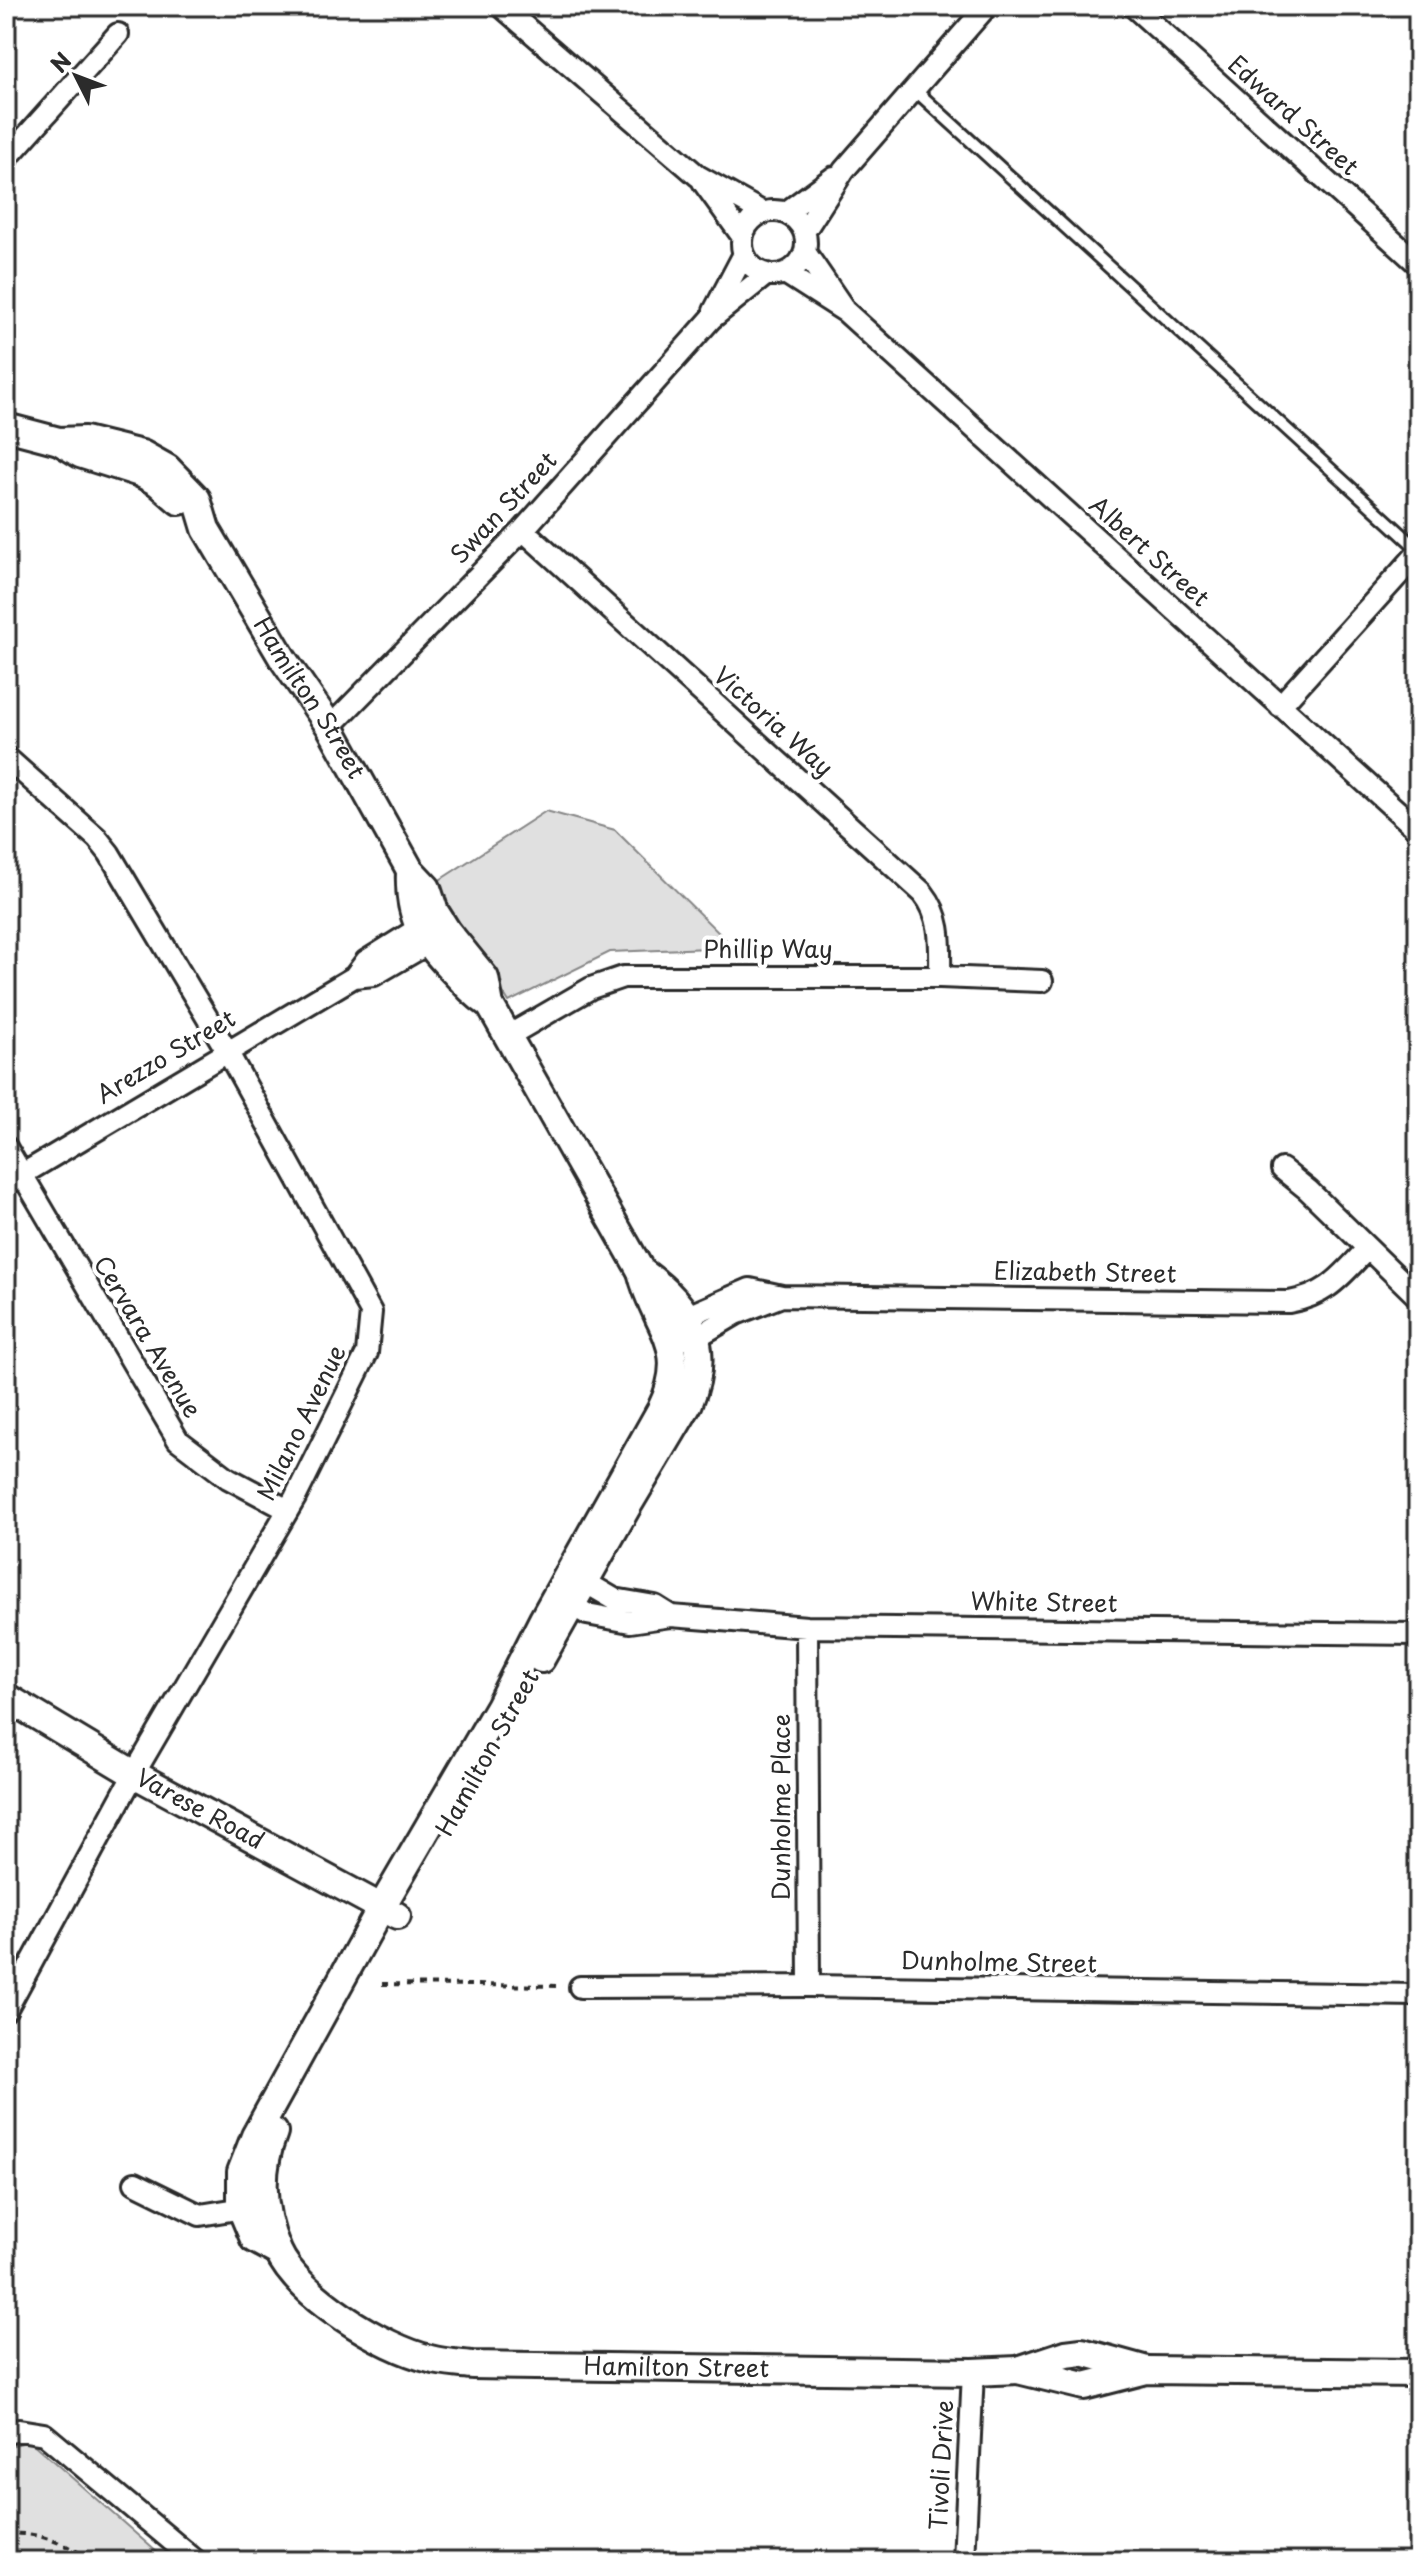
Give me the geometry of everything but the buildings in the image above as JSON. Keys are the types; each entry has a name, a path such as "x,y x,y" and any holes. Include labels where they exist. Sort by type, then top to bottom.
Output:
{"street":[{"path":"501,6 698,176 764,213"},
{"path":"785,213 844,170 987,6"},
{"name":"Edward Street","path":"1133,6 1418,264"},
{"path":"6,159 118,34"},
{"path":"698,176 743,245 752,267 776,274 795,267 804,242 844,170"},
{"path":"743,245 748,224 764,213 774,211 796,220 804,242"},
{"name":"Albert Street","path":"804,242 846,312"},
{"name":"Swan Street","path":"711,319 743,245"},
{"name":"Albert Street","path":"776,274 846,312 1418,830"},
{"name":"Swan Street","path":"330,727 523,530 711,319 776,274"},
{"name":"Hamilton Street","path":"6,427 59,441 80,454 140,473 157,482 206,529 283,659 330,727 410,870 427,888 433,930 485,978 490,1005 641,1271 662,1285 679,1329 700,1366 689,1403 627,1507 571,1589 309,2055 264,2157 252,2207 278,2252 294,2273 331,2309 360,2329 393,2346 429,2359 472,2365 973,2372 1018,2370 1084,2386 1147,2370 1418,2373"},
{"name":"Victoria Way","path":"523,530 923,893 934,909 939,926 940,977"},
{"path":"1280,706 1418,551"},
{"name":"Milano Avenue","path":"6,757 97,838 109,853 227,1051 371,1312 367,1353 288,1510 134,1774 6,2010"},
{"name":"Arezzo Street","path":"14,1179 354,977 374,975 433,930"},
{"name":"Phillip Way","path":"508,1036 591,988 623,977 940,977 1042,981"},
{"name":"Cervara Avenue","path":"6,1147 14,1179 178,1440 228,1478 288,1510"},
{"path":"1282,1169 1308,1190 1418,1297"},
{"name":"Elizabeth Street","path":"679,1329 750,1289 782,1296 1289,1302 1310,1298 1329,1288 1367,1249"},
{"name":"White Street","path":"571,1589 655,1606 671,1616 807,1627 1418,1634"},
{"name":"Dunholme Place","path":"807,1627 809,1986"},
{"name":"Varese Road","path":"6,1697 134,1774 389,1912"},
{"name":"Dunholme Street","path":"580,1987 809,1986 1418,1995"},
{"path":"135,2183 200,2215 252,2207"},
{"name":"Tivoli Drive","path":"964,2561 973,2372"},
{"path":"6,2433 19,2430 44,2434 196,2561"}],"lane":[{"path":"915,90 1418,551"}],"path":[{"path":"382,1984 580,1987"},
{"path":"6,2535 18,2532 55,2541 92,2561"}],"shaded area":[{"path":"546,811 615,830 733,947 610,952 509,1002 435,883"},
{"path":"30,2441 167,2561 6,2561 6,2447"}]}
